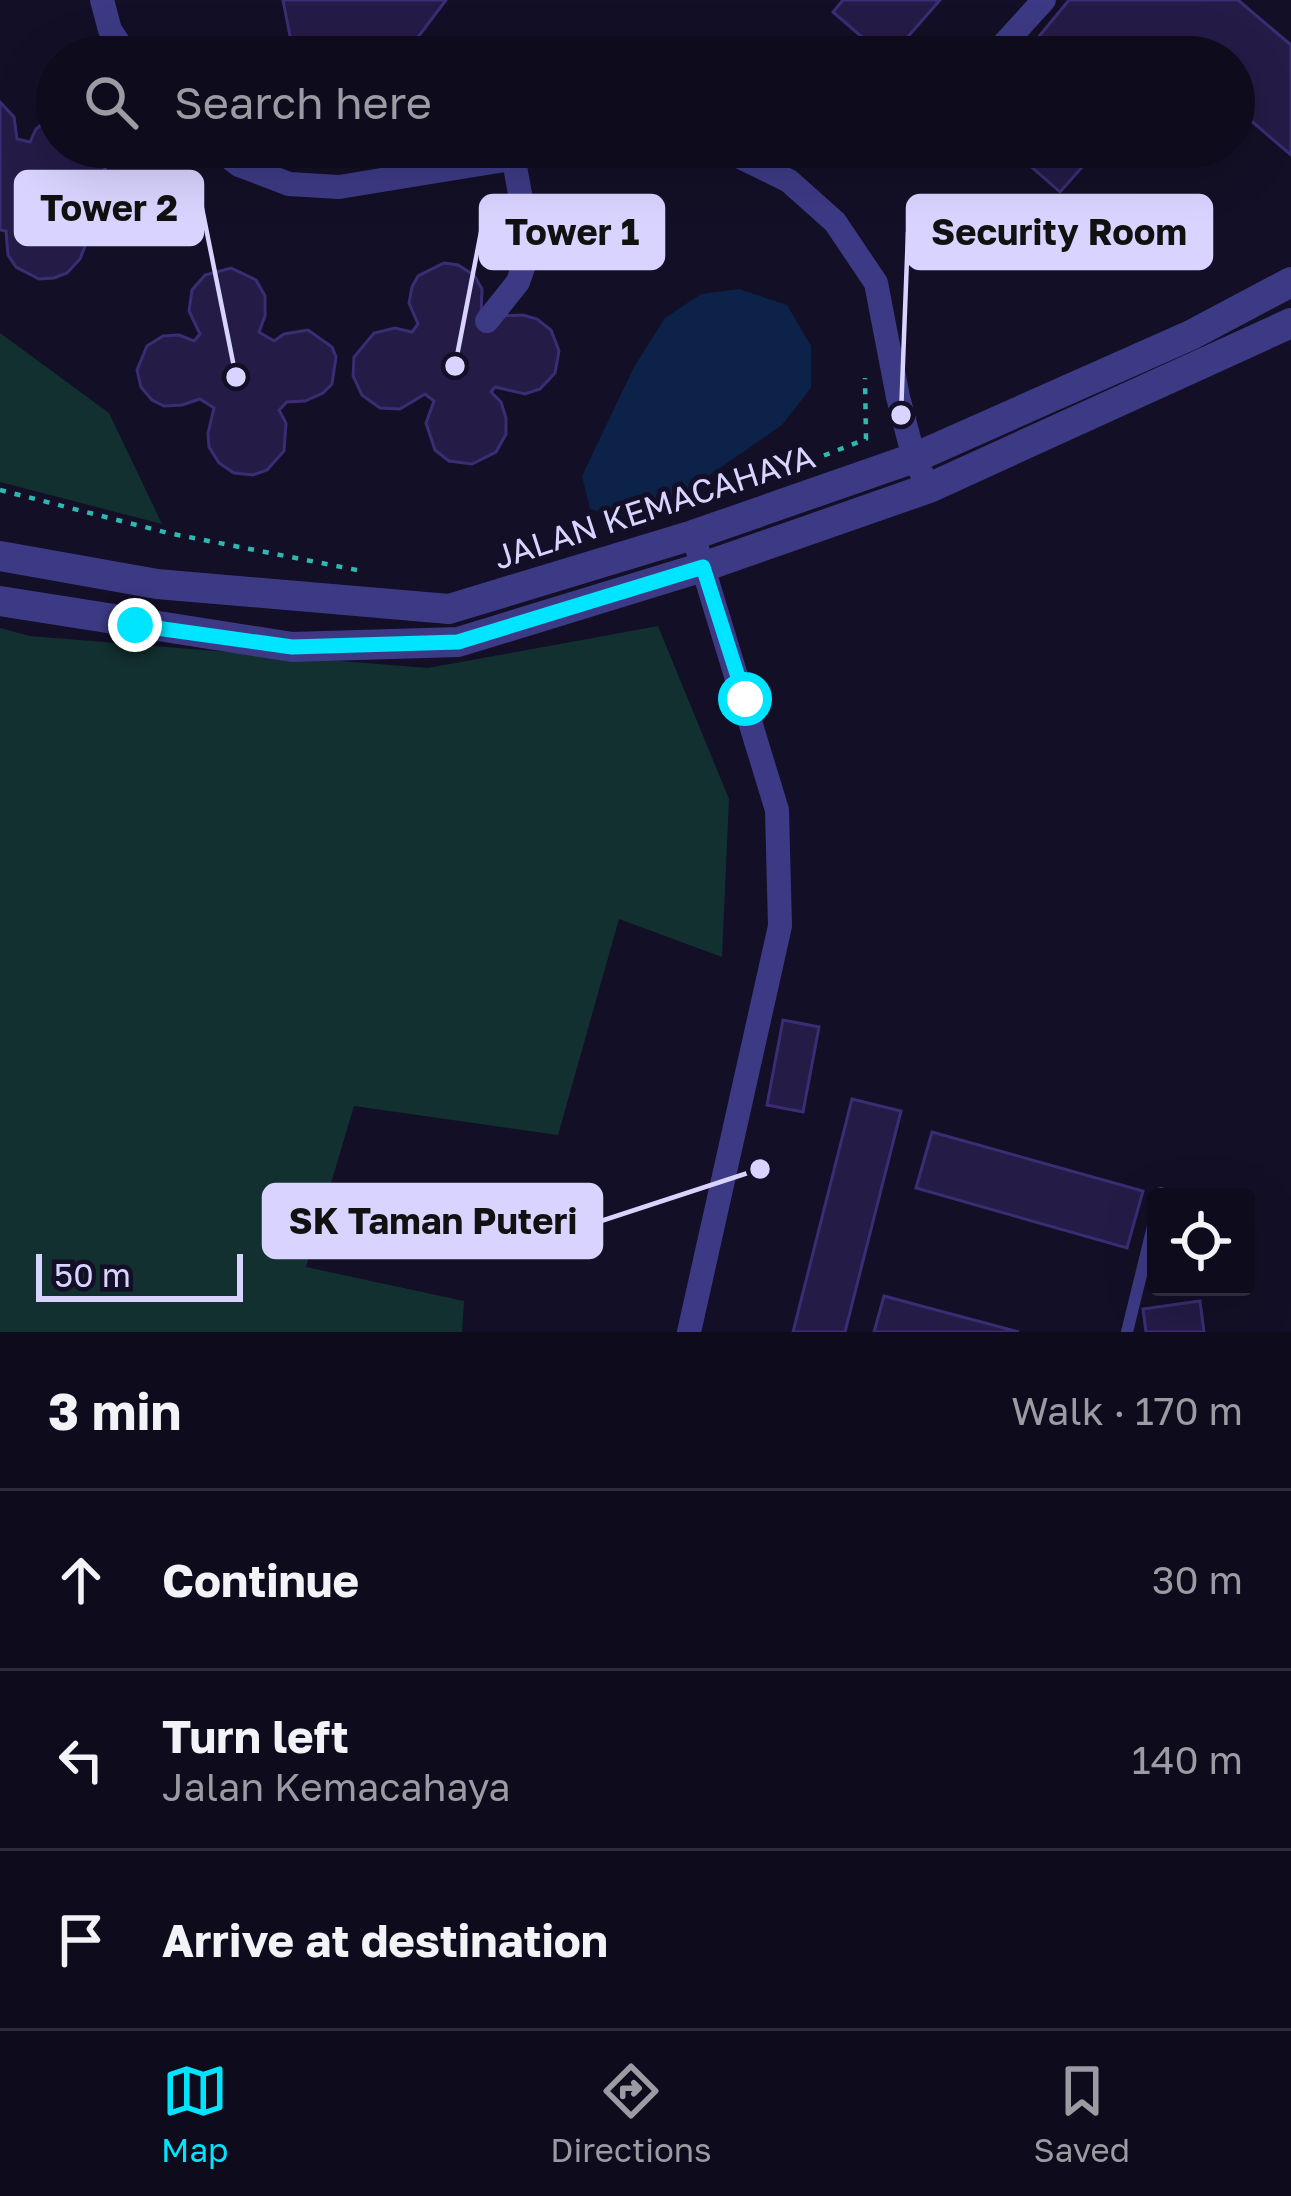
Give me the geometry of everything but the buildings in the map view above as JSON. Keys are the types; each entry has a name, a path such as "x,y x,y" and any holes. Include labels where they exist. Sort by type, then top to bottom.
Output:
{"street":[{"path":"102,0 114,36"},
{"path":"1011,36 1044,0"},
{"path":"247,168 289,184 338,188 447,168"},
{"path":"487,321 518,282 530,247 515,168"},
{"path":"761,168 789,182 835,222 876,284 914,458 929,488"},
{"name":"JALAN KEMACAHAYA","path":"0,556 158,584 448,610 693,535 914,458 1191,335 1291,281"},
{"path":"0,601 292,647 458,642 703,567 929,488 1291,322"},
{"path":"689,1332 780,926 777,810 693,535"}],"lane":[{"path":"1127,1332 1147,1251"}],"path":[{"path":"803,464 866,439 865,375"},
{"path":"0,490 168,533 356,570"}],"green space":[{"path":"0,333 109,413 162,524 0,482"},
{"path":"658,626 729,799 722,957 619,919 558,1135 354,1106 306,1267 464,1301 462,1332 0,1332 0,628 30,636 428,668"}],"water":[{"path":"739,289 787,305 811,346 811,388 782,425 668,504 617,517 590,509 582,476 634,367 665,318 701,294"}],"place":[{"name":"Tower 1","path":"455,366"},
{"name":"Tower 2","path":"236,377"},
{"name":"Security Room","path":"901,415"},
{"name":"SK Taman Puteri","path":"760,1169"}],"route":[{"path":"135,625 292,647 458,642 703,567 745,699"}]}
